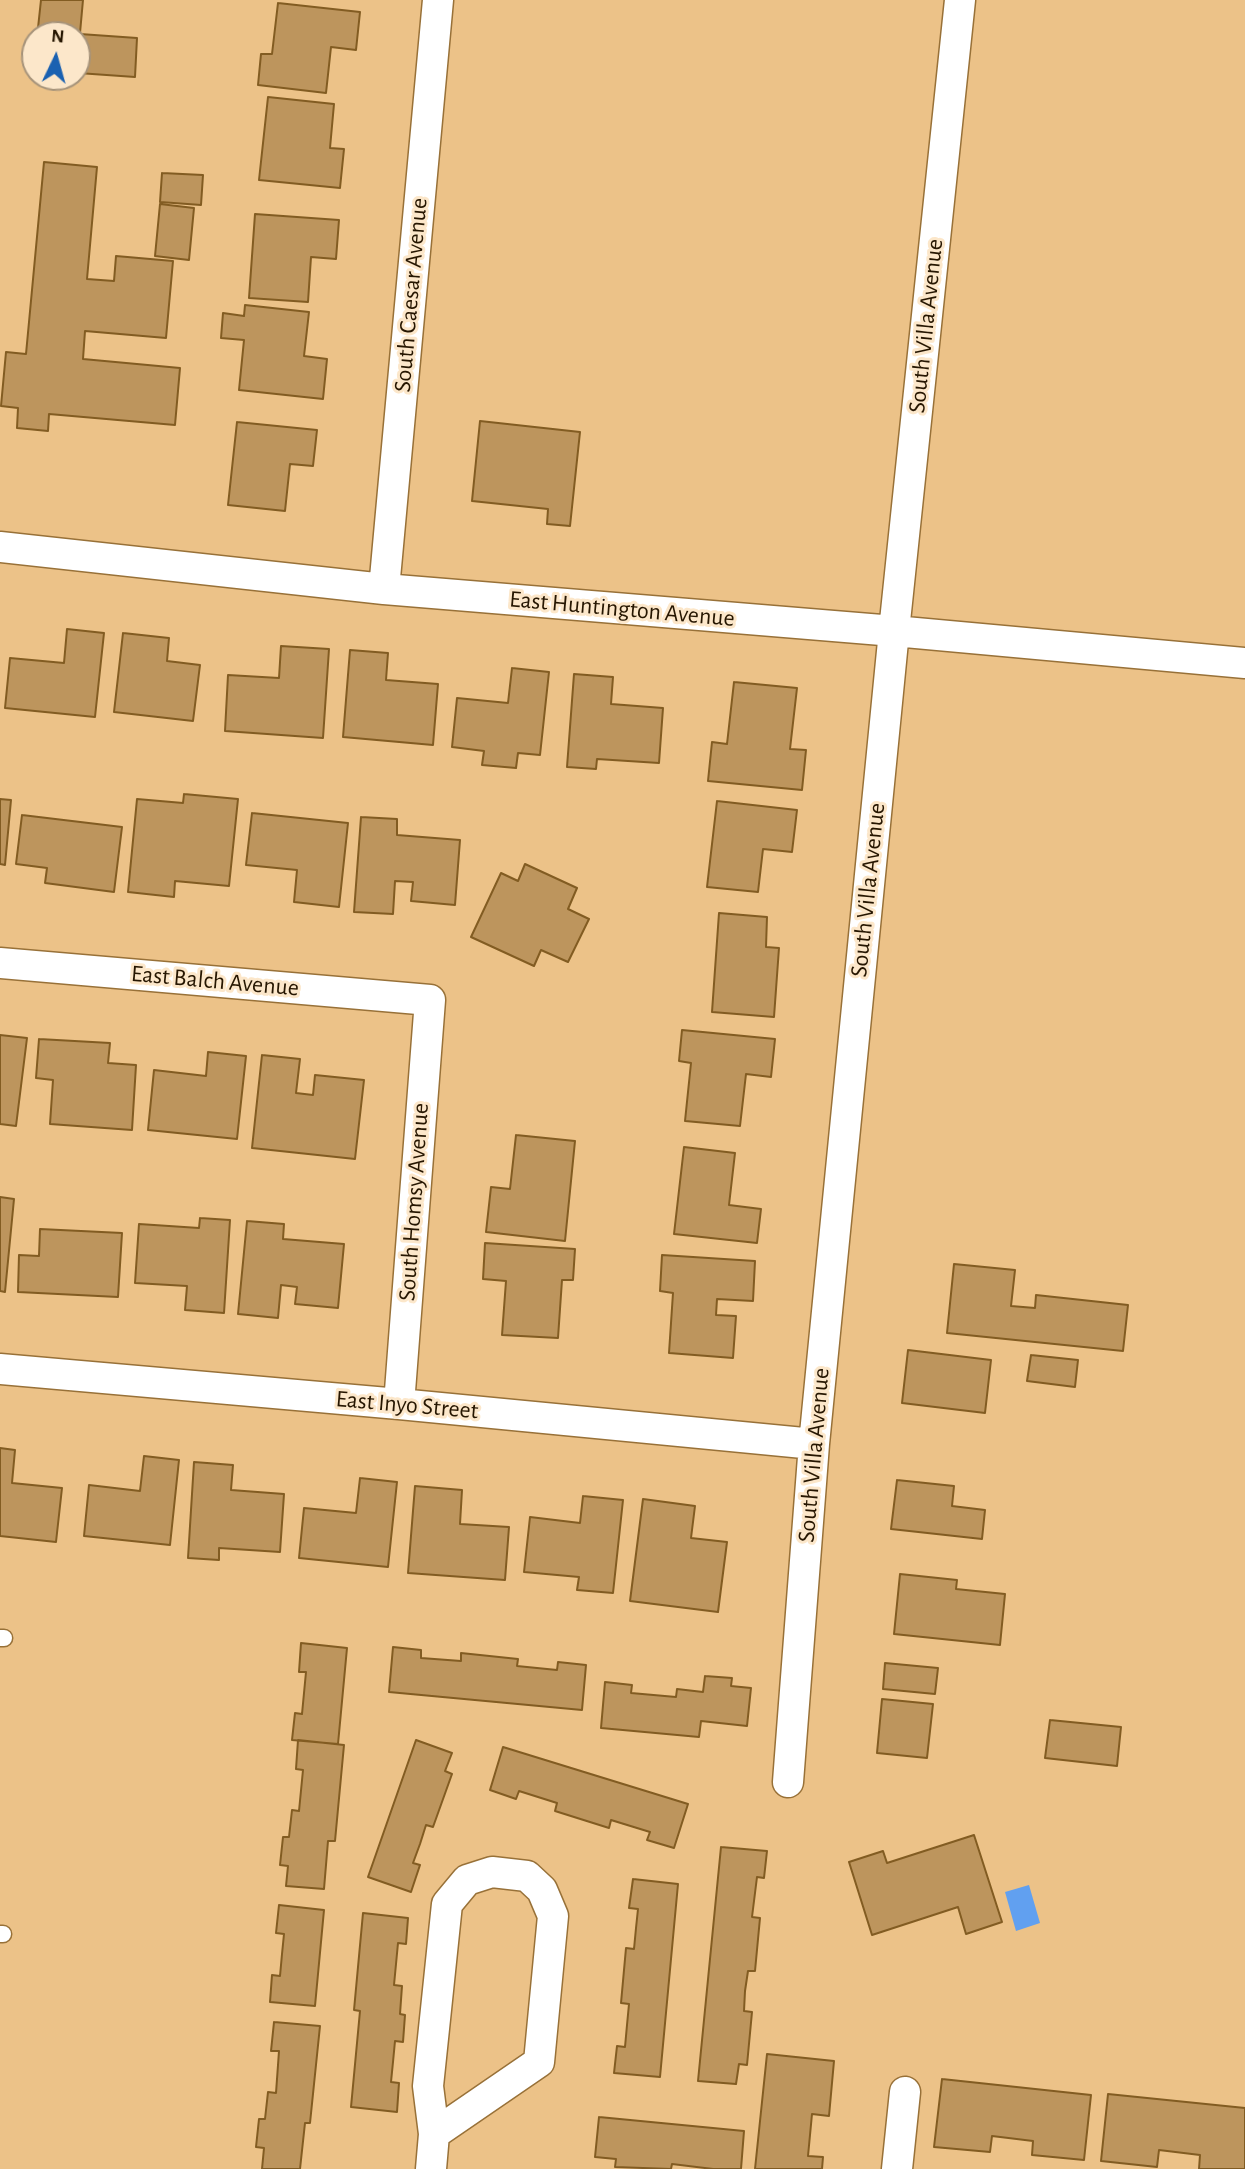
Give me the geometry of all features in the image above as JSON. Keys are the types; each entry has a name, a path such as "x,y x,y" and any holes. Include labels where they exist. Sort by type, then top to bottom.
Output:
{"street":[{"name":"South Caesar Avenue","path":"384,589 438,0"},
{"name":"South Villa Avenue","path":"788,1782 814,1444 894,631 960,0"},
{"name":"East Huntington Avenue","path":"0,547 384,589 1245,663"},
{"name":"East Balch Avenue","path":"0,962 430,1000"},
{"name":"South Homsy Avenue","path":"398,1404 430,1000"},
{"name":"East Inyo Street","path":"0,1369 814,1444"},
{"path":"431,2169 434,2134 428,2086 447,1905 467,1880 492,1872 527,1876 542,1890 553,1916 539,2062 434,2134"},
{"path":"897,2169 905,2092"}],"water":[{"path":"1029,1885 1040,1923 1016,1931 1005,1892"}],"building":[{"path":"41,0 83,0 81,21 39,21"},
{"path":"278,3 360,12 356,50 331,47 326,93 258,85 261,54 272,54"},
{"path":"91,35 137,38 135,77 91,74"},
{"path":"268,97 334,104 330,148 344,149 340,188 259,180"},
{"path":"44,162 97,167 87,279 114,281 116,256 173,261 166,338 85,331 83,359 180,368 175,425 49,414 48,431 17,428 18,408 1,406 6,352 26,354"},
{"path":"162,173 203,175 201,205 160,202"},
{"path":"160,204 194,208 189,260 155,256"},
{"path":"255,214 339,220 336,259 311,257 308,302 249,298"},
{"path":"245,305 309,312 304,356 327,359 323,399 239,390 244,340 221,338 223,313 244,316"},
{"path":"480,421 580,432 570,526 547,524 548,509 472,501"},
{"path":"237,422 317,430 313,466 290,464 285,511 228,505"},
{"path":"67,629 104,633 95,717 5,708 10,658 64,663"},
{"path":"123,633 169,638 167,661 200,665 193,721 114,712"},
{"path":"281,646 329,649 323,738 225,731 228,675 279,678"},
{"path":"350,650 388,653 386,680 438,684 433,745 343,737"},
{"path":"512,668 549,672 540,755 518,753 516,768 482,765 484,751 452,747 457,698 508,703"},
{"path":"574,674 613,677 611,704 663,708 659,763 597,759 596,769 567,767"},
{"path":"734,682 797,688 790,749 806,750 802,790 708,781 712,742 727,744"},
{"path":"184,794 238,799 229,886 175,881 174,897 128,892 137,799 183,803"},
{"path":"0,799 11,800 5,865 0,864"},
{"path":"717,801 797,810 792,852 763,849 758,892 707,887"},
{"path":"252,813 348,823 339,907 294,902 297,870 246,865"},
{"path":"22,815 122,827 114,892 45,883 47,868 16,864"},
{"path":"361,817 397,819 397,835 460,840 455,905 411,901 413,882 395,881 393,914 354,912"},
{"path":"525,864 577,888 568,909 589,919 568,962 541,950 534,966 471,937 501,873 518,881"},
{"path":"719,913 767,917 766,947 779,948 774,1017 712,1012"},
{"path":"682,1030 775,1039 771,1077 746,1074 740,1126 685,1121 691,1063 679,1061"},
{"path":"0,1035 27,1038 16,1126 0,1124"},
{"path":"39,1039 110,1043 108,1063 136,1065 132,1130 50,1124 53,1080 36,1078"},
{"path":"208,1052 246,1056 237,1139 148,1130 154,1070 206,1076"},
{"path":"262,1055 300,1059 296,1093 313,1095 315,1075 364,1080 355,1159 252,1148"},
{"path":"516,1135 575,1141 565,1241 486,1232 491,1187 510,1189"},
{"path":"684,1147 735,1153 729,1205 761,1209 757,1243 674,1234"},
{"path":"0,1197 14,1199 5,1292 0,1291"},
{"path":"200,1218 230,1220 224,1313 185,1310 187,1286 135,1283 139,1224 199,1228"},
{"path":"247,1221 284,1224 283,1239 344,1244 338,1308 295,1304 297,1287 281,1285 278,1318 238,1314"},
{"path":"40,1229 122,1233 118,1297 18,1292 19,1255 39,1256"},
{"path":"485,1243 575,1249 573,1280 562,1280 558,1338 502,1335 506,1281 483,1279"},
{"path":"662,1255 755,1261 753,1301 717,1299 716,1315 736,1316 733,1358 669,1353 673,1293 660,1291"},
{"path":"954,1264 1015,1270 1011,1306 1035,1308 1036,1295 1128,1305 1123,1351 947,1333"},
{"path":"908,1350 991,1360 985,1413 902,1403"},
{"path":"1031,1355 1078,1360 1075,1387 1027,1381"},
{"path":"0,1448 15,1450 12,1483 62,1488 56,1542 0,1536"},
{"path":"144,1456 179,1460 170,1545 84,1536 89,1485 140,1491"},
{"path":"194,1462 233,1465 231,1490 284,1494 280,1552 219,1548 219,1560 188,1558"},
{"path":"360,1478 397,1482 388,1567 299,1558 304,1508 356,1513"},
{"path":"897,1480 954,1486 952,1506 985,1510 982,1539 891,1529"},
{"path":"415,1486 462,1490 460,1524 509,1527 505,1580 408,1573"},
{"path":"583,1496 623,1500 613,1593 577,1590 579,1577 524,1572 530,1517 580,1523"},
{"path":"643,1499 695,1506 691,1538 727,1542 718,1612 630,1601"},
{"path":"900,1574 957,1580 956,1589 1005,1594 1000,1645 894,1634"},
{"path":"301,1643 347,1648 338,1744 292,1740 295,1713 302,1714 306,1672 299,1672"},
{"path":"393,1647 421,1650 421,1658 461,1661 461,1653 518,1659 517,1666 557,1670 558,1662 586,1665 582,1710 389,1692"},
{"path":"885,1663 938,1668 935,1694 883,1689"},
{"path":"705,1676 732,1678 731,1686 751,1688 747,1726 701,1721 699,1737 601,1728 605,1682 632,1685 631,1693 676,1697 677,1689 703,1692"},
{"path":"882,1699 933,1704 927,1758 877,1753"},
{"path":"1050,1720 1121,1727 1117,1766 1045,1758"},
{"path":"298,1740 344,1745 335,1841 328,1841 324,1889 286,1886 288,1866 280,1865 283,1837 289,1837 292,1810 299,1811 303,1770 296,1769"},
{"path":"416,1740 452,1753 445,1771 452,1774 433,1827 426,1825 413,1863 420,1865 411,1892 368,1877"},
{"path":"503,1747 688,1804 674,1848 647,1840 650,1832 611,1820 609,1828 555,1811 557,1803 519,1791 516,1799 490,1790"},
{"path":"974,1835 1002,1922 966,1934 958,1907 872,1935 849,1862 883,1851 887,1863"},
{"path":"721,1847 767,1851 764,1878 757,1877 752,1917 760,1918 755,1971 748,1971 745,1991 744,2011 752,2012 747,2065 739,2064 736,2084 698,2081"},
{"path":"633,1879 678,1884 660,2077 614,2073 617,2046 625,2047 629,2004 621,2003 626,1948 634,1949 638,1909 629,1908"},
{"path":"279,1905 324,1910 315,2006 270,2002 272,1975 280,1976 284,1934 276,1933"},
{"path":"363,1913 408,1918 406,1944 398,1943 394,1985 402,1986 400,2014 405,2015 403,2042 395,2041 391,2082 399,2083 397,2112 351,2107 360,2011 354,2010"},
{"path":"274,2022 320,2026 310,2123 305,2123 300,2169 262,2169 264,2148 256,2147 259,2119 265,2119 268,2092 276,2093 279,2051 271,2051"},
{"path":"767,2054 834,2061 829,2116 812,2114 808,2156 823,2157 822,2169 755,2169"},
{"path":"942,2079 1091,2095 1084,2160 1032,2155 1033,2141 992,2136 990,2152 934,2147"},
{"path":"1108,2094 1245,2108 1245,2169 1199,2169 1200,2155 1159,2150 1157,2167 1101,2161"},
{"path":"599,2117 744,2131 741,2169 672,2164 671,2169 615,2167 616,2159 595,2157"}]}
